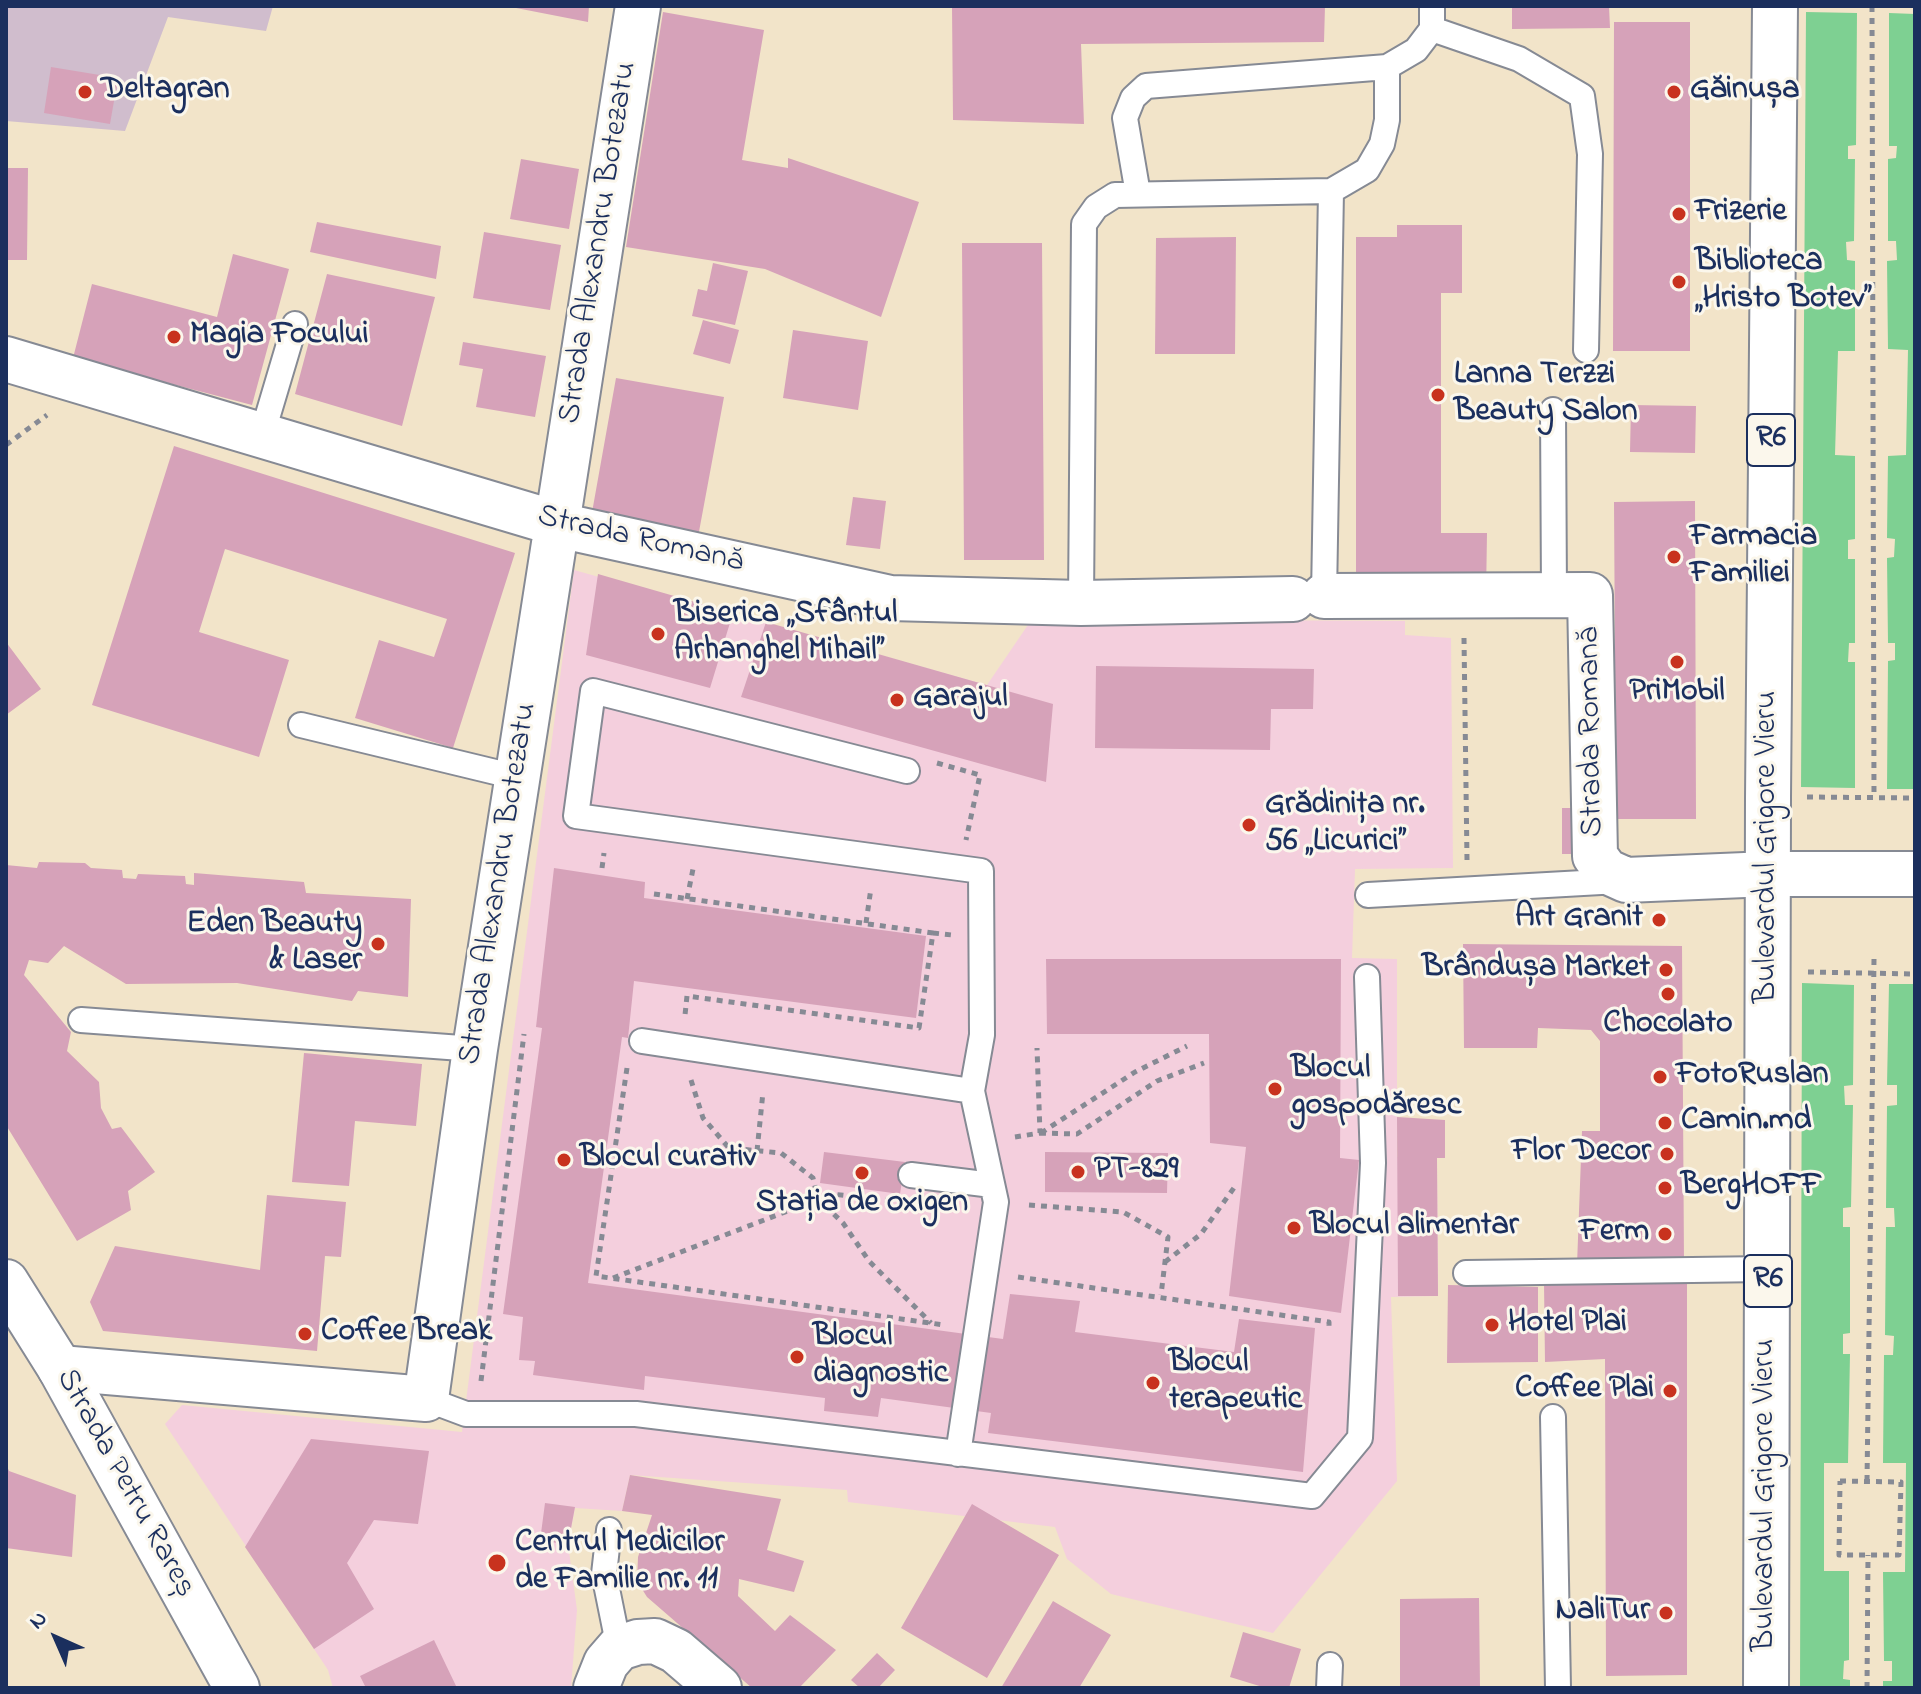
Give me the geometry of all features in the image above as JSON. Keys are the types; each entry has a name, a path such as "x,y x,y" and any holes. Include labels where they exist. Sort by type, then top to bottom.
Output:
{"street":[{"name":"Strada Alexandru Botezatu","path":"426,1399 516,777 638,6"},
{"name":"Bulevardul Grigore Vieru","path":"1766,1688 1775,6"},
{"name":"Strada Romană","path":"6,359 555,523 890,598 1081,603 1309,597 1590,595 1595,856 1606,871 1626,880 1769,874 1915,874"},
{"name":"Strada Petru Rareș","path":"6,1282 60,1368 237,1688"},
{"path":"60,1368 426,1399"},
{"path":"596,1688 606,1663 619,1648 638,1642 666,1645 719,1688"}],"lane":[{"path":"1138,194 1125,118 1133,98 1146,86 1387,67 1416,50 1432,18 1519,59 1582,96 1590,154 1586,350"},
{"path":"1081,603 1084,224 1096,207 1115,195 1331,191 1367,170 1382,144 1387,120 1387,67"},
{"path":"1309,597 1331,191"},
{"path":"262,435 295,324"},
{"path":"1553,410 1554,596"},
{"path":"907,771 593,691 576,816 981,871 982,1035 972,1091 994,1193 958,1454"},
{"path":"301,725 516,777"},
{"path":"1368,895 1626,880"},
{"path":"426,1399 447,1409 477,1415 636,1414 1312,1496 1360,1438 1373,1163 1367,977"},
{"path":"81,1020 475,1049"},
{"path":"642,1041 972,1091"},
{"path":"911,1175 994,1193"},
{"path":"1466,1273 1767,1269"},
{"path":"1553,1417 1558,1688"},
{"path":"609,1530 604,1574 619,1648"}],"path":[{"path":"1872,6 1874,798"},
{"path":"1463,596 1468,889"},
{"path":"907,771 929,761 980,775 961,868"},
{"path":"1798,797 1915,798"},
{"path":"866,923 872,885"},
{"path":"654,894 933,933 919,1028 687,996 681,1047 703,1118 729,1148 781,1153 813,1178 818,1199 843,1223 869,1261 931,1323"},
{"path":"1867,1481 1874,959"},
{"path":"1800,971 1915,974"},
{"path":"477,1415 525,1025"},
{"path":"642,1041 628,1055 596,1276 977,1330"},
{"path":"1040,1133 1135,1072 1187,1046"},
{"path":"1037,1048 1040,1133"},
{"path":"757,1151 767,1060"},
{"path":"984,1142 1040,1133 1077,1134 1157,1081 1204,1063"},
{"path":"612,1278 832,1194 903,1202 911,1175"},
{"path":"1165,1262 1201,1234 1236,1185"},
{"path":"994,1193 1123,1212 1168,1237 1161,1295"},
{"path":"985,1272 1161,1295 1329,1322 1329,1344 1364,1349"},
{"path":"1840,1481 1867,1481 1901,1482 1899,1555 1839,1555 1840,1481"},
{"path":"1867,1688 1868,1555"}],"shaded area":[{"path":"6,6 273,6 266,31 168,17 125,131 6,121"},
{"path":"574,570 987,685 1032,619 1405,621 1405,635 1451,638 1453,868 1355,869 1352,958 1397,959 1397,1157 1437,1158 1438,1296 1391,1297 1397,1481 1273,1633 1111,1594 1067,1559 1055,1527 848,1502 847,1490 630,1475 622,1511 575,1508 568,1544 577,1610 571,1688 333,1688 328,1670 165,1424 182,1405 462,1432"}],"green space":[{"path":"1806,12 1857,13 1856,145 1848,146 1848,159 1855,159 1854,241 1846,242 1847,260 1855,261 1855,351 1838,351 1835,455 1855,456 1855,539 1848,540 1848,559 1855,559 1855,643 1849,643 1848,662 1855,662 1855,788 1801,787"},
{"path":"1889,13 1915,14 1915,789 1887,789 1888,661 1895,660 1895,643 1888,643 1887,558 1894,557 1895,539 1887,538 1888,456 1906,455 1908,350 1888,349 1887,261 1897,260 1896,241 1888,241 1888,159 1896,158 1897,146 1889,146"},
{"path":"1802,983 1854,985 1853,1085 1844,1086 1845,1105 1853,1105 1851,1207 1843,1208 1843,1227 1850,1227 1850,1333 1843,1334 1843,1354 1850,1354 1848,1463 1824,1463 1824,1571 1849,1571 1849,1660 1844,1661 1843,1679 1850,1680 1850,1688 1800,1688"},
{"path":"1889,984 1915,984 1915,1688 1883,1688 1883,1681 1892,1681 1892,1661 1884,1661 1883,1572 1905,1572 1906,1463 1883,1463 1884,1355 1893,1355 1894,1336 1885,1335 1886,1227 1895,1227 1894,1208 1886,1208 1887,1106 1897,1105 1897,1085 1887,1085"}],"building":[{"path":"589,6 588,22 511,7"},
{"path":"952,6 1325,6 1324,42 1081,44 1084,124 953,120"},
{"path":"1512,6 1609,6 1610,28 1512,29"},
{"path":"663,12 764,30 742,160 788,168 788,158 919,202 881,317 765,269 626,247"},
{"path":"1614,22 1690,22 1690,351 1613,351"},
{"path":"51,67 118,78 110,124 44,113"},
{"path":"521,159 579,169 569,229 510,219"},
{"path":"6,168 28,168 27,260 6,260"},
{"path":"317,222 441,246 436,279 310,252"},
{"path":"1397,225 1462,225 1462,293 1441,293 1441,533 1487,533 1486,596 1428,596 1428,572 1356,572 1356,237 1397,237"},
{"path":"484,232 561,245 550,310 473,298"},
{"path":"1236,237 1235,354 1155,354 1156,238"},
{"path":"962,243 1042,243 1044,560 964,560"},
{"name":"Magia Focului","path":"233,254 289,269 252,405 73,358 92,284 217,317"},
{"path":"713,263 748,271 735,325 692,316 698,289 707,291"},
{"path":"327,274 435,297 402,426 295,394"},
{"path":"703,320 739,330 730,364 693,354"},
{"path":"793,330 868,341 858,410 783,398"},
{"path":"463,342 546,356 535,417 476,407 483,369 459,365"},
{"path":"616,378 724,397 698,537 591,518"},
{"path":"1631,405 1696,406 1695,453 1630,452"},
{"path":"174,446 515,553 453,748 355,718 379,640 434,657 447,619 225,549 199,632 289,660 259,757 92,705"},
{"path":"853,497 886,501 880,549 846,545"},
{"path":"1695,501 1696,819 1616,819 1614,502"},
{"name":"Biserica „Sfântul Arhanghel Mihail”","path":"598,574 733,613 710,688 586,655"},
{"name":"Garajul","path":"766,622 1053,704 1046,782 741,697"},
{"path":"6,642 41,689 6,715"},
{"path":"1096,666 1314,669 1313,709 1271,709 1270,750 1095,748"},
{"path":"1562,808 1585,808 1584,854 1562,854"},
{"path":"39,862 85,863 91,868 122,870 123,878 136,879 138,874 185,876 186,884 194,885 194,873 304,882 306,893 411,899 408,997 358,991 352,1001 237,983 126,984 64,946 48,963 29,960 24,975 71,1032 67,1051 99,1082 101,1108 112,1129 121,1127 155,1172 128,1191 131,1210 77,1241 6,1125 6,865 37,868"},
{"path":"554,868 645,882 644,898 926,936 916,1018 634,981 628,1038 622,1037 588,1283 1003,1339 1010,1294 1080,1301 1075,1332 1234,1352 1239,1319 1315,1328 1303,1472 988,1433 991,1413 881,1398 878,1417 824,1411 825,1398 645,1376 644,1390 533,1375 535,1361 519,1360 523,1317 503,1314 542,1028 536,1027"},
{"path":"1463,944 1682,946 1684,1263 1577,1265 1582,1131 1600,1131 1600,1041 1591,1030 1538,1028 1537,1048 1464,1048"},
{"name":"Blocul gospodăresc","path":"1046,959 1341,959 1340,1158 1359,1160 1341,1313 1229,1296 1246,1147 1210,1143 1209,1034 1047,1034"},
{"path":"304,1053 422,1064 416,1126 355,1121 349,1186 292,1182"},
{"path":"1397,1117 1445,1120 1445,1158 1437,1158 1438,1296 1398,1296"},
{"name":"Stația de oxigen","path":"824,1152 905,1162 900,1194 820,1183"},
{"path":"1045,1152 1168,1153 1167,1193 1045,1192"},
{"path":"267,1195 346,1202 341,1257 325,1256 317,1351 103,1331 90,1302 115,1246 260,1270"},
{"path":"1594,1279 1687,1281 1687,1675 1606,1676 1605,1359 1545,1362 1544,1283 1587,1284"},
{"name":"Hotel Plai","path":"1448,1285 1538,1287 1538,1362 1447,1363"},
{"path":"311,1439 429,1451 418,1524 374,1520 347,1563 374,1609 314,1649 245,1547"},
{"path":"6,1464 9,1471 76,1495 72,1557 6,1548"},
{"path":"630,1475 781,1499 767,1550 804,1561 794,1592 739,1579 738,1596 775,1631 790,1615 836,1650 799,1688 752,1688 647,1597 637,1581 638,1557 652,1515 622,1511"},
{"path":"545,1503 575,1507 568,1544 540,1541"},
{"path":"972,1504 1059,1555 987,1678 901,1628"},
{"path":"1479,1598 1480,1688 1400,1688 1400,1599"},
{"path":"1053,1601 1111,1635 1079,1688 1001,1688"},
{"path":"1243,1632 1301,1649 1289,1688 1266,1688 1230,1677"},
{"path":"434,1640 457,1688 366,1688 360,1676"},
{"path":"877,1653 895,1670 878,1688 860,1688 851,1680"}],"place":[{"name":"Deltagran","path":"85,92"},
{"name":"Găinușa","path":"1674,92"},
{"name":"Frizerie","path":"1679,214"},
{"name":"Biblioteca „Hristo Botev”","path":"1679,282"},
{"name":"Magia Focului","path":"174,337"},
{"name":"Lanna Terzzi Beauty Salon","path":"1438,395"},
{"name":"Farmacia Familiei","path":"1674,557"},
{"name":"Biserica „Sfântul Arhanghel Mihail”","path":"658,634"},
{"name":"PriMobil","path":"1677,662"},
{"name":"Garajul","path":"897,700"},
{"name":"Grădinița nr. 56 „Licurici”","path":"1249,825"},
{"name":"Art Granit","path":"1659,920"},
{"name":"Eden Beauty & Laser","path":"378,944"},
{"name":"Brândușa Market","path":"1666,970"},
{"name":"Chocolato","path":"1668,994"},
{"name":"FotoRuslan","path":"1660,1077"},
{"name":"Blocul gospodăresc","path":"1275,1089"},
{"name":"Camin.md","path":"1665,1123"},
{"name":"Flor Decor","path":"1667,1154"},
{"name":"Blocul curativ","path":"564,1160"},
{"name":"PT-829","path":"1078,1172"},
{"name":"Stația de oxigen","path":"862,1173"},
{"name":"BergHOFF","path":"1665,1188"},
{"name":"Blocul alimentar","path":"1294,1228"},
{"name":"Ferm","path":"1665,1234"},
{"name":"Hotel Plai","path":"1492,1325"},
{"name":"Coffee Break","path":"305,1334"},
{"name":"Blocul diagnostic","path":"797,1357"},
{"name":"Blocul terapeutic","path":"1153,1383"},
{"name":"Coffee Plai","path":"1670,1391"},
{"name":"Centrul Medicilor de Familie nr. 11","path":"497,1563"},
{"name":"NaliTur","path":"1666,1613"}]}
